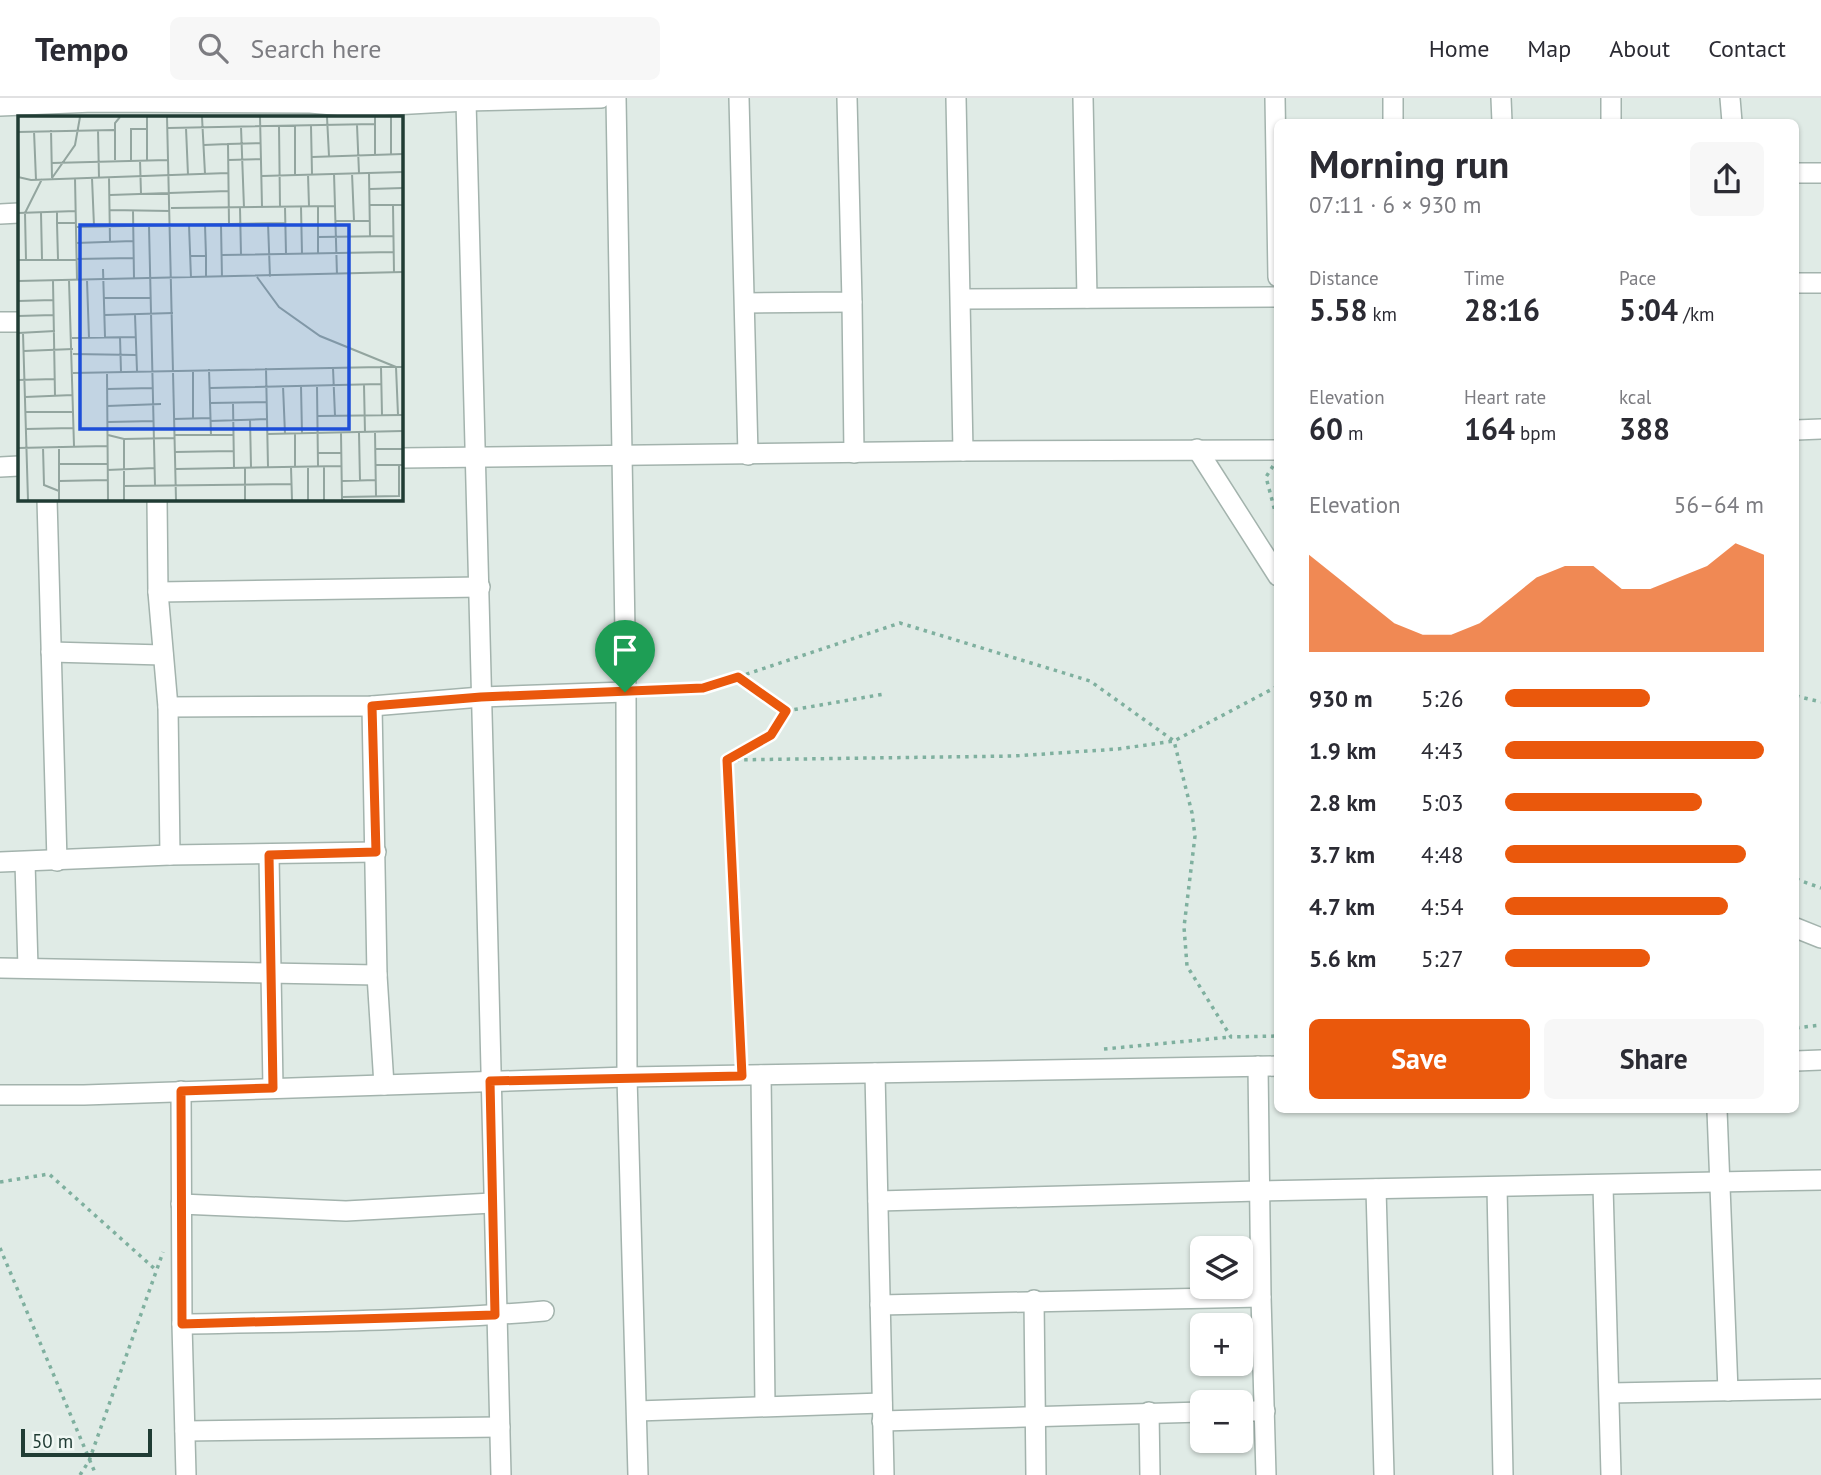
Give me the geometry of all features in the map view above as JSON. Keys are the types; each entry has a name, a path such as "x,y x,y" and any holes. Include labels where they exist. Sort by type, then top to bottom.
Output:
{"street":[{"path":"0,106 93,100 205,106 310,103 356,107 601,98"},
{"path":"616,98 623,455 627,1077 638,1475"},
{"path":"739,98 747,455"},
{"path":"847,98 854,453"},
{"path":"956,98 964,451"},
{"path":"1083,98 1087,298"},
{"path":"1275,98 1275,119"},
{"path":"1392,98 1393,119"},
{"path":"1501,98 1502,119"},
{"path":"1611,98 1611,119"},
{"path":"1730,98 1732,119"},
{"path":"466,101 478,455 492,1203 501,1475"},
{"path":"1799,173 1821,173"},
{"path":"0,214 18,213"},
{"path":"1799,283 1821,283"},
{"path":"962,299 1274,297"},
{"path":"745,303 852,302"},
{"path":"0,322 18,322"},
{"path":"1799,430 1821,429"},
{"path":"1197,449 1274,570"},
{"path":"402,458 478,455 1274,450"},
{"path":"0,467 18,466"},
{"path":"47,500 57,861"},
{"path":"157,500 158,592 167,707 170,855"},
{"path":"158,592 480,587"},
{"path":"51,652 163,655"},
{"path":"167,707 372,706 481,697 625,692"},
{"path":"372,706 377,975 383,1085"},
{"path":"0,862 170,855 376,852"},
{"path":"269,855 273,1088"},
{"path":"25,862 28,968"},
{"path":"1799,929 1821,938"},
{"path":"0,968 377,975"},
{"path":"1799,1061 1821,1060"},
{"path":"1258,1066 1266,1475"},
{"path":"0,1095 627,1077 1274,1066"},
{"path":"874,1073 884,1475"},
{"path":"752,1075 765,1405"},
{"path":"181,1091 186,1475"},
{"path":"1717,1113 1728,1391"},
{"path":"878,1202 1259,1191 1821,1180"},
{"path":"1603,1186 1611,1475"},
{"path":"1497,1187 1503,1475"},
{"path":"1376,1189 1384,1475"},
{"path":"181,1204 346,1211 492,1203"},
{"path":"880,1305 1261,1297"},
{"path":"1034,1300 1036,1475"},
{"path":"182,1324 495,1315 544,1311"},
{"path":"1609,1393 1821,1389"},
{"path":"637,1411 765,1405 882,1412 1035,1415 1190,1412"},
{"path":"1253,1411 1265,1411"},
{"path":"1149,1412 1150,1475"},
{"path":"185,1431 500,1427"}],"path":[{"path":"1274,464 1266,477 1274,508"},
{"path":"625,692 703,688 900,623 1090,681 1174,741 1195,836 1184,927 1187,965 1231,1037"},
{"path":"738,677 786,711 884,694"},
{"path":"727,760 1014,756 1118,749 1174,741 1274,688"},
{"path":"1799,697 1821,702"},
{"path":"727,760 771,735 786,711"},
{"path":"727,760 752,1075"},
{"path":"1799,880 1821,888"},
{"path":"1799,1028 1821,1025"},
{"path":"1095,1050 1231,1037 1274,1036"},
{"path":"0,1182 50,1174 156,1270"},
{"path":"0,1248 96,1475"},
{"path":"79,1475 89,1461 164,1248"}],"route":[{"path":"738,677 786,711 771,735 727,760 742,1076 490,1081 495,1315 182,1324 181,1091 273,1088 269,855 376,852 372,706 481,697 625,692 703,688 738,677"}]}
